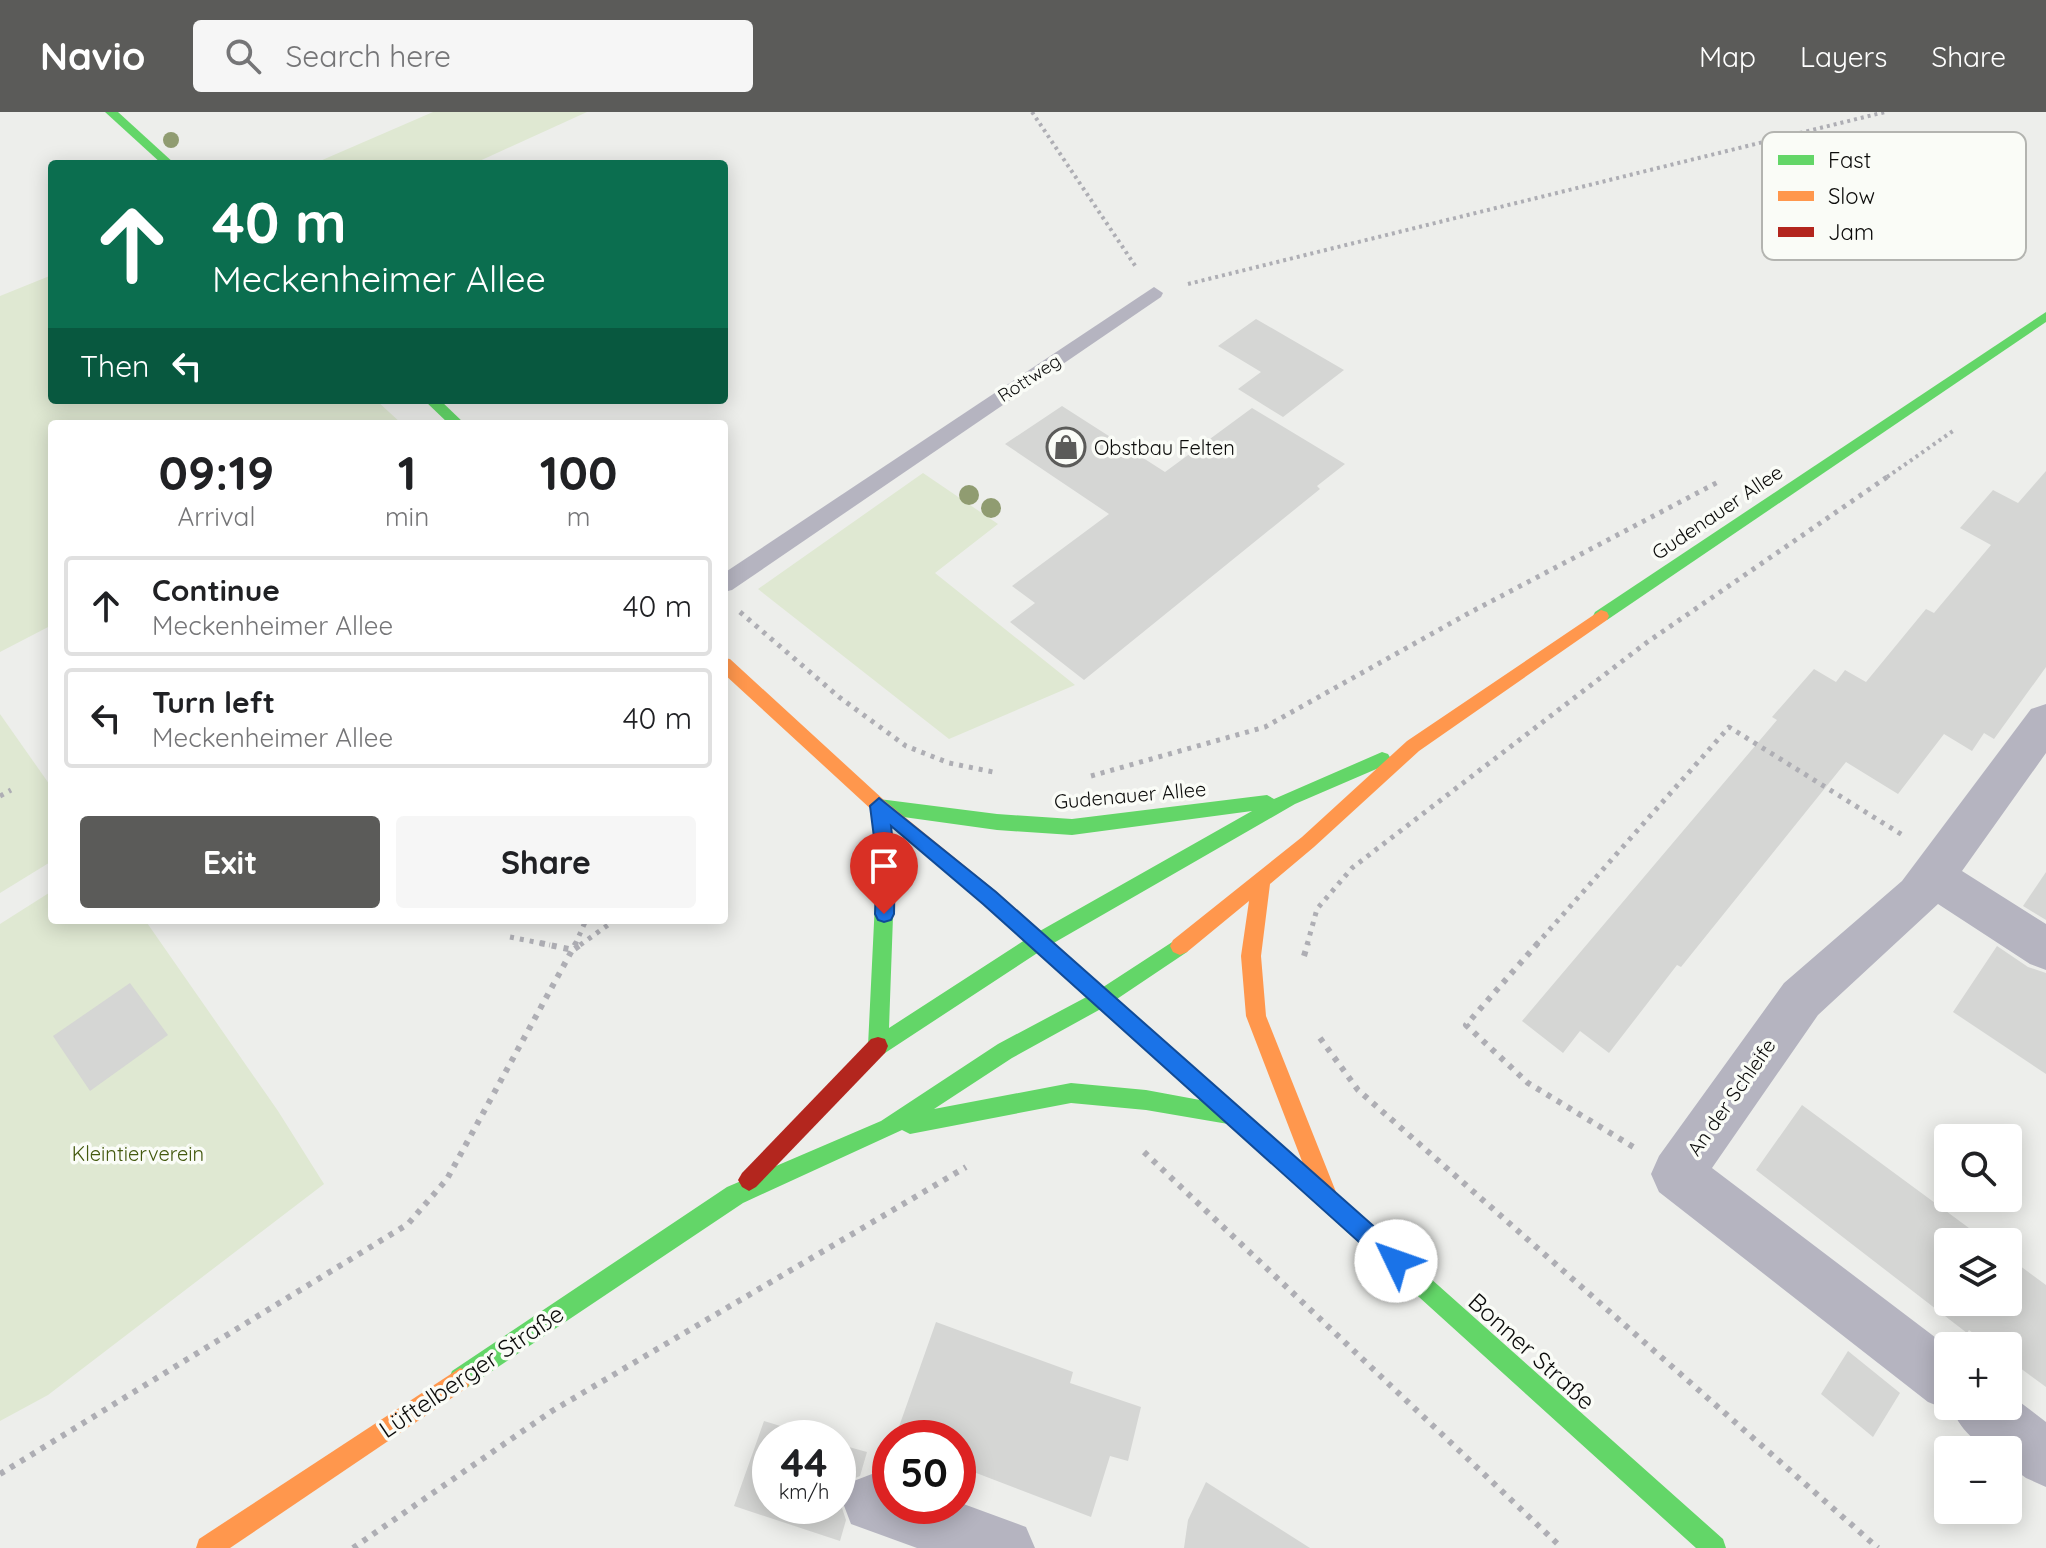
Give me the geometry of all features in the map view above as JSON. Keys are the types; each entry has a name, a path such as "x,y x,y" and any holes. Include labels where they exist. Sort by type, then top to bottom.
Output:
{"main road":[{"path":"111,112 165,160"},
{"name":"Gudenauer Allee","path":"1101,999 1171,954 1261,880 1413,746 1684,559 2046,316"},
{"path":"436,404 454,420"},
{"name":"Bonner Straße","path":"728,668 879,806 1328,1199 1714,1548"},
{"name":"Gudenauer Allee","path":"1038,942 1289,799 1413,746"},
{"name":"Gudenauer Allee","path":"879,806 997,822 1072,827 1289,799"},
{"path":"878,1046 886,861 879,806"},
{"path":"1261,880 1251,956 1256,1016 1328,1199"},
{"name":"Lüftelberger Straße","path":"735,1195 878,1046 1038,942"},
{"name":"Lüftelberger Straße","path":"208,1548 735,1195 888,1128 1005,1051 1101,999"},
{"name":"Lüftelberger Straße","path":"888,1128 1071,1093 1146,1100 1231,1115"}],"street":[{"name":"An der Schleife","path":"1934,1371 1677,1174 1801,999 1918,895 2046,721"},
{"path":"1937,868 2046,949"},
{"path":"1997,1420 2046,1458"},
{"path":"934,1524 1005,1548"}],"lane":[{"name":"Rottweg","path":"728,581 1154,293"}],"path":[{"path":"1032,112 1154,293 1762,142"},
{"path":"1804,132 1885,112"},
{"path":"1302,962 1317,909 1352,868 1646,643 1959,426"},
{"path":"1084,778 1265,727 1469,613 1723,480"},
{"path":"736,608 839,697 906,746 949,763 1007,775"},
{"path":"1677,1174 1528,1083 1466,1025 1729,727 1937,868"},
{"path":"0,796 11,790"},
{"path":"0,1474 408,1224 447,1179 573,950 584,924"},
{"path":"510,937 573,950 609,924"},
{"path":"1315,1028 1330,1055 1358,1090 1878,1548"},
{"path":"1136,1146 1562,1548"},
{"path":"353,1548 552,1411 970,1165"}],"green space":[{"path":"433,112 587,112 482,160 322,160"},
{"path":"48,277 48,404 380,404 398,420 48,420 48,627 0,652 0,296"},
{"path":"923,473 998,524 935,573 1075,685 949,739 758,589"},
{"path":"0,714 48,782 48,863 0,893"},
{"name":"Kleintierverein","path":"48,894 48,924 148,924 278,1111 324,1184 48,1395 0,1421 0,924"}],"building":[{"path":"1256,319 1344,370 1283,417 1238,389 1261,372 1218,346"},
{"path":"1062,406 1165,472 1252,408 1345,464 1317,486 1320,489 1084,680 1010,622 1035,603 1012,586 1109,514 1005,444"},
{"path":"2046,471 2046,667 1994,739 1984,733 1972,751 1944,734 1898,794 1846,762 1681,967 1677,965 1609,1053 1580,1031 1563,1053 1522,1021 1777,720 1772,717 1814,669 1836,682 1845,670 1866,682 1926,609 1934,613 1991,545 1960,528 1993,490 2018,503"},
{"path":"2046,872 2046,920 2023,906"},
{"path":"1997,946 2028,967 2046,973 2046,1074 1953,1012"},
{"path":"130,983 168,1035 90,1091 53,1036"},
{"path":"1802,1105 1934,1202 1934,1212 1947,1212 1969,1228 1934,1228 1934,1308 1756,1170"},
{"path":"2022,1267 2046,1285 2046,1387 2022,1369 2022,1332 1966,1332 1945,1316 2022,1316"},
{"path":"936,1322 1073,1372 1070,1383 1141,1407 1128,1461 1110,1456 1091,1517 976,1473 976,1420 901,1420"},
{"path":"1848,1351 1900,1393 1873,1437 1821,1394"},
{"path":"856,1449 867,1452 860,1476 856,1478"},
{"path":"752,1455 752,1512 734,1506"},
{"path":"1206,1482 1310,1548 1184,1548 1188,1520"},
{"path":"789,1524 845,1524 840,1541"}],"traffic: fast":[{"path":"111,112 165,160"},
{"path":"1601,616 2046,316"},
{"path":"436,404 454,420"},
{"path":"878,1046 1038,942 1289,799 1382,759"},
{"path":"879,806 997,822 1072,827 1267,802"},
{"path":"878,1046 886,861 879,806"},
{"path":"460,1379 735,1195 888,1128 1005,1051 1101,999 1180,946"},
{"path":"1121,1015 1714,1548"},
{"path":"910,1124 1071,1093 1146,1100 1231,1115"}],"traffic: slow":[{"path":"1180,946 1308,842 1413,746 1601,616"},
{"path":"728,668 879,806 990,898 1121,1015"},
{"path":"1261,880 1251,956 1256,1016 1325,1192"},
{"path":"208,1548 460,1379"}],"traffic: jam":[{"path":"749,1180 878,1046"}],"place":[{"name":"Obstbau Felten","path":"1066,447"}],"route":[{"path":"884,914 886,861 879,806 990,898 1396,1261"}]}
